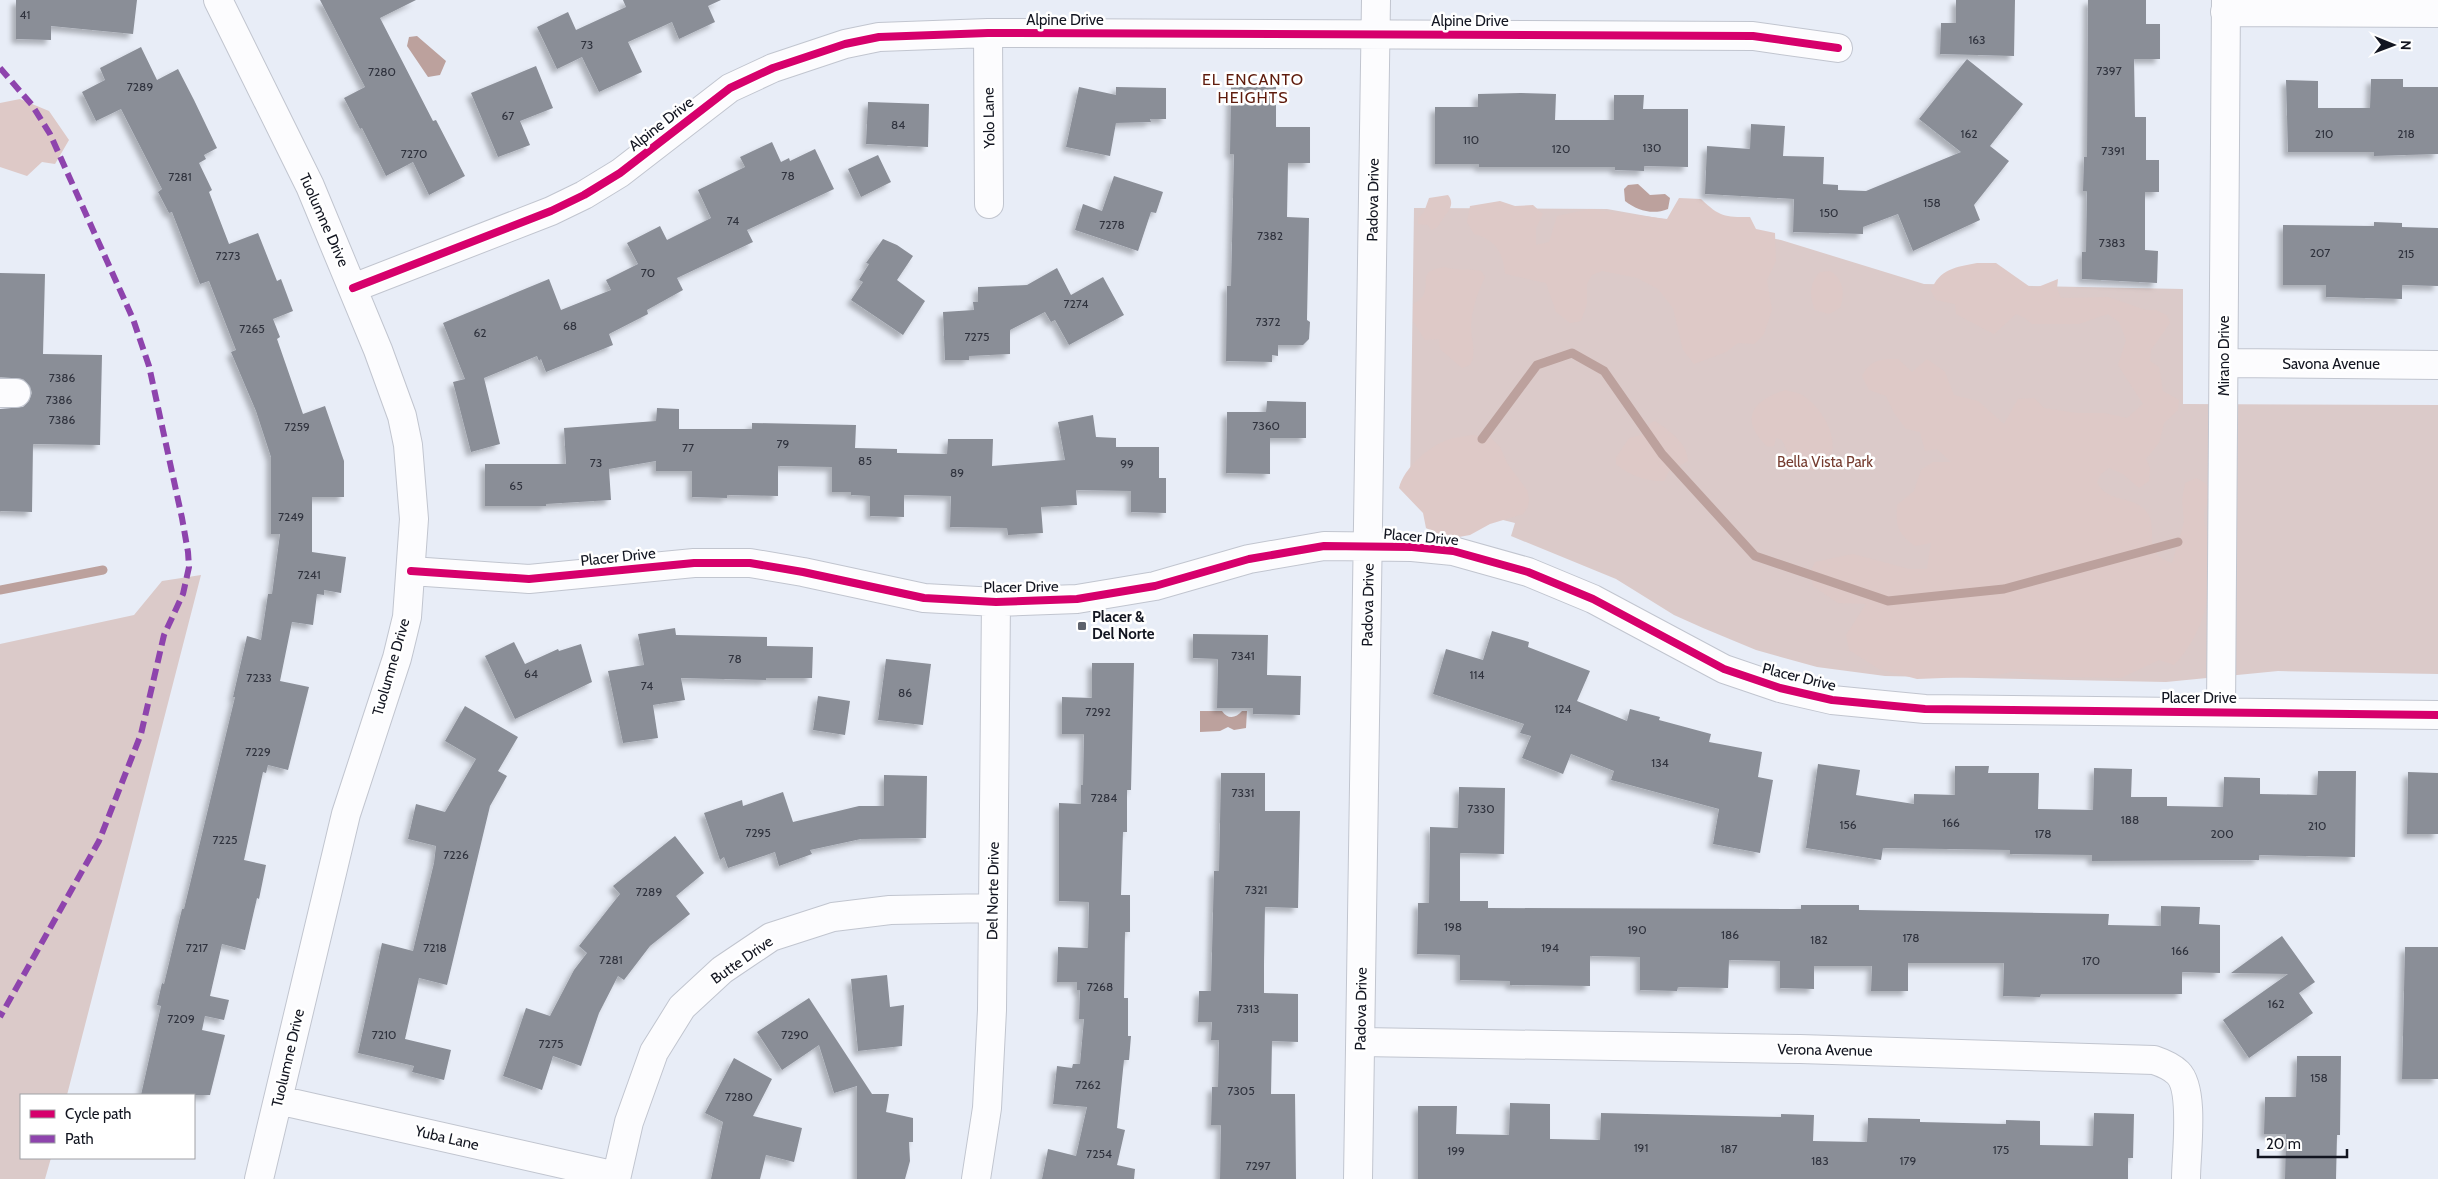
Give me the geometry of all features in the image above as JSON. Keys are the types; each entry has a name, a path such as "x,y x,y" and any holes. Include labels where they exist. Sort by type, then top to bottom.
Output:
{"street":[{"name":"Tuolumne Drive","path":"218,0 310,186 391,383 408,445 414,519 407,617 397,658 346,814 259,1179"},
{"name":"Padova Drive","path":"1358,1179 1376,0"},
{"path":"2226,6 2438,13"},
{"name":"Mirano Drive","path":"2221,712 2226,6"},
{"name":"Alpine Drive","path":"353,288 551,211 584,195 620,173 730,88 774,68 845,44 880,37 988,33 1753,36 1838,48"},
{"name":"Yolo Lane","path":"988,33 990,204"},
{"name":"Savona Avenue","path":"2224,363 2438,365"},
{"name":"Placer Drive","path":"411,571 529,579 694,563 750,564 811,573 924,598 996,602 1077,599 1156,586 1249,559 1324,546 1369,546 1453,551 1528,572 1592,599 1724,669 1810,696 1853,703 1925,709 2438,715"},
{"name":"Del Norte Drive","path":"976,1179 989,1083 996,602"},
{"name":"Butte Drive","path":"616,1177 629,1122 654,1052 682,1007 722,970 771,938 833,917 890,910 993,908"},
{"name":"Verona Avenue","path":"1360,1042 1800,1049 2154,1060 2168,1065 2179,1074 2186,1086 2188,1111 2186,1179"},
{"name":"Yuba Lane","path":"278,1100 616,1177"}],"green space":[{"path":"20,99 49,111 69,140 55,164 42,162 27,176 0,167 0,103"},
{"path":"1448,195 1451,205 1437,227 1431,230 1428,225 1418,224 1418,218 1424,212 1429,198"},
{"path":"1679,198 1701,199 1718,213 1734,217 1750,217 1756,229 1775,233 1776,261 1767,280 1772,310 1764,334 1754,344 1738,343 1726,352 1694,364 1683,350 1673,308 1658,289 1637,278 1602,271 1592,275 1587,284 1587,304 1581,321 1570,323 1556,312 1546,283 1505,274 1502,259 1497,248 1493,243 1474,234 1467,222 1470,206 1500,201 1515,206 1533,205 1543,214 1536,228 1536,245 1549,242 1557,216 1590,209 1667,219"},
{"name":"Bella Vista Park","path":"1414,208 1607,209 1781,240 1924,284 2183,289 2183,404 2438,405 2438,674 2278,671 2166,682 1885,676 1817,667 1756,650 1674,615 1616,579 1511,536 1515,523 1483,515 1410,491"},
{"path":"1977,263 1996,263 2033,289 2058,279 2057,289 2061,298 2108,297 2146,310 2156,310 2167,315 2170,323 2151,350 2150,361 2159,367 2163,391 2179,400 2178,410 2164,423 2159,443 2146,459 2150,468 2149,481 2139,488 2123,474 2109,468 2101,474 2097,482 2101,489 2107,493 2133,502 2146,511 2152,525 2152,540 2156,553 2172,563 2184,522 2182,500 2185,483 2196,478 2205,483 2213,493 2204,512 2211,561 2209,593 2200,624 2193,639 2174,665 2159,660 2121,678 2054,677 2015,671 1994,676 1917,679 1879,669 1849,650 1846,635 1866,604 1838,603 1813,586 1810,572 1815,562 1853,554 1909,569 1927,569 1931,543 1915,546 1904,537 1899,529 1897,505 1914,491 1921,470 1933,462 1951,462 1937,449 1925,451 1920,432 1906,429 1894,413 1886,396 1869,390 1862,376 1865,370 1873,363 1882,360 1898,359 1912,372 1927,359 1945,372 1954,395 1978,401 2004,424 2018,399 2034,398 2044,408 2077,413 2104,413 2127,418 2143,404 2118,365 2126,340 2119,322 2108,314 2079,324 2032,324 2016,314 1994,334 1956,314 1955,304 1936,300 1931,291 1939,278 1949,270"},
{"path":"1445,267 1481,271 1485,277 1477,295 1472,314 1472,360 1470,365 1462,368 1440,349 1439,339 1425,340 1413,321 1413,304 1423,296 1427,274 1430,271"},
{"path":"1830,271 1841,283 1843,297 1840,308 1829,314 1815,310 1811,290 1816,276 1820,272"},
{"path":"1785,390 1800,394 1814,404 1829,427 1833,444 1831,455 1813,471 1793,463 1782,440 1776,438 1774,446 1768,447 1754,428 1753,412 1757,406 1773,394"},
{"path":"1655,421 1681,443 1687,454 1688,461 1669,471 1664,481 1638,477 1616,464 1616,458 1629,438 1648,433 1649,424"},
{"path":"1471,435 1490,437 1500,447 1507,463 1527,490 1528,507 1523,514 1490,524 1470,535 1448,539 1426,528 1423,513 1399,488 1411,466 1425,453 1447,440"},
{"path":"201,575 67,1094 20,1094 20,1159 51,1159 45,1179 0,1179 0,644 134,615 162,581"}],"shaded area":[{"path":"417,36 446,61 440,75 428,77 407,46 409,37"},
{"path":"1638,184 1650,195 1665,194 1670,198 1668,209 1651,212 1635,207 1625,201 1624,189 1628,185"},
{"path":"1200,711 1222,711 1227,716 1232,717 1242,711 1247,711 1246,728 1234,730 1228,727 1220,731 1200,732"}],"building":[{"path":"16,0 137,0 133,34 51,26 51,40 16,39"},
{"path":"320,0 416,0 380,18 433,121 436,120 465,176 429,195 413,162 386,176 362,128 360,129 344,98 365,87"},
{"path":"623,0 721,0 708,6 715,22 679,39 672,22 628,42 642,72 599,92 582,57 557,69 537,27 568,12 576,30 626,7"},
{"path":"1956,0 2015,0 2014,56 1940,54 1941,23 1956,23"},
{"path":"2088,0 2146,0 2146,24 2160,24 2160,59 2134,59 2135,117 2146,117 2146,160 2159,160 2159,192 2145,192 2145,250 2158,251 2157,283 2082,279 2082,252 2086,252 2087,191 2083,191 2084,157 2087,157"},
{"path":"141,47 157,80 178,69 217,148 204,155 206,159 199,163 212,190 209,192 229,244 258,233 277,281 281,279 293,311 273,319 280,337 277,339 303,414 325,406 344,461 344,497 312,497 312,552 346,557 341,593 324,590 324,595 317,594 313,625 292,622 280,681 309,687 288,770 268,765 266,773 263,772 244,860 266,865 259,899 257,898 245,950 222,944 210,996 229,1000 224,1020 205,1016 202,1030 225,1035 210,1095 141,1094 161,1006 157,1005 162,983 164,984 182,909 184,909 235,697 233,697 247,636 261,640 268,594 272,594 280,534 271,534 271,457 256,411 231,352 236,350 209,281 200,284 172,212 169,213 158,192 162,189 121,109 96,121 82,92 105,80 100,68"},
{"path":"1967,59 2023,104 1990,146 2009,161 1974,205 1980,220 1913,251 1898,214 1863,227 1863,234 1793,232 1794,199 1705,194 1707,146 1750,149 1751,124 1785,126 1783,156 1824,157 1823,184 1838,185 1838,190 1866,191 1961,152 1919,119"},
{"path":"536,66 553,108 520,121 530,145 498,157 471,93"},
{"path":"2371,79 2403,79 2403,87 2438,87 2438,154 2374,156 2374,152 2288,152 2286,80 2318,81 2318,108 2370,108"},
{"path":"1079,87 1116,95 1116,87 1166,88 1166,119 1150,119 1151,122 1116,123 1110,156 1066,147"},
{"path":"1231,87 1276,87 1276,127 1310,127 1310,163 1288,163 1287,217 1309,218 1307,320 1310,322 1309,339 1303,345 1278,345 1278,356 1272,355 1272,362 1226,361 1227,286 1231,286 1234,154 1230,154"},
{"path":"1478,94 1556,94 1555,120 1614,120 1614,95 1644,95 1643,109 1688,109 1688,167 1644,166 1644,171 1615,170 1615,167 1479,167 1479,164 1435,164 1435,107 1478,107"},
{"path":"868,102 929,104 928,147 866,144"},
{"path":"772,142 781,162 789,158 790,161 815,149 834,189 747,230 753,242 677,278 683,290 647,310 648,314 609,334 613,345 546,372 541,359 539,361 537,356 484,378 500,444 471,452 453,382 465,379 443,323 549,279 561,310 611,290 606,280 638,264 627,243 660,226 667,240 711,218 698,190 745,167 740,157"},
{"path":"878,155 891,182 861,197 848,169"},
{"path":"1114,176 1163,192 1156,213 1151,212 1138,251 1075,230 1083,204 1102,211"},
{"path":"2374,222 2402,223 2402,227 2438,228 2438,286 2402,285 2402,299 2326,297 2326,285 2283,285 2283,225 2374,226"},
{"path":"883,239 897,245 913,256 897,280 925,301 903,335 851,300 863,282 859,280 869,264 866,263"},
{"path":"1057,268 1071,295 1103,277 1124,315 1069,345 1055,320 1051,322 1045,312 1010,330 1010,354 969,356 969,360 945,360 943,312 974,310 973,302 978,302 978,287 1027,285"},
{"path":"0,273 45,274 43,354 102,355 100,445 33,444 32,512 0,511 0,409 23,407 29,401 32,393 30,386 23,379 0,377"},
{"path":"1267,401 1306,402 1306,438 1270,438 1270,474 1226,473 1227,412 1266,412"},
{"path":"657,408 679,409 679,429 752,429 752,423 856,425 855,448 897,449 897,453 947,454 948,439 993,439 992,466 1065,460 1058,422 1093,415 1096,437 1116,438 1116,447 1159,447 1159,478 1166,478 1166,513 1131,512 1131,491 1076,490 1077,505 1041,507 1043,533 1008,535 1007,528 950,527 951,496 904,495 904,517 870,516 870,496 851,495 851,492 832,492 832,467 778,466 778,496 727,495 727,498 692,497 692,471 656,471 656,461 609,469 611,500 546,504 546,506 485,506 485,464 566,464 564,428 656,421"},
{"path":"675,628 676,635 767,637 767,646 813,647 812,678 766,678 766,680 681,678 685,700 653,705 658,738 623,743 608,671 644,665 638,634"},
{"path":"1492,631 1529,642 1528,647 1590,671 1577,701 1627,721 1630,709 1660,717 1659,720 1711,734 1709,742 1762,752 1758,777 1773,780 1760,853 1713,844 1719,809 1611,780 1614,771 1571,754 1563,774 1522,758 1531,736 1520,733 1524,724 1433,694 1446,649 1483,660"},
{"path":"1193,634 1268,635 1267,675 1301,676 1300,715 1253,714 1253,708 1217,708 1218,659 1193,658"},
{"path":"514,642 525,664 558,649 559,651 581,644 592,682 515,719 485,656"},
{"path":"886,659 931,664 923,725 878,720"},
{"path":"1092,663 1134,663 1131,790 1127,790 1127,832 1123,832 1121,895 1130,895 1130,932 1125,932 1124,998 1128,998 1128,1036 1131,1036 1129,1060 1124,1060 1117,1128 1125,1130 1117,1165 1135,1169 1134,1179 1042,1179 1048,1149 1076,1156 1087,1107 1053,1104 1057,1066 1072,1068 1073,1064 1080,1064 1084,1019 1079,1019 1080,990 1077,990 1077,982 1057,982 1058,947 1088,948 1089,902 1059,901 1059,803 1081,804 1084,734 1062,734 1062,697 1092,698"},
{"path":"818,696 850,701 845,735 813,730"},
{"path":"465,706 518,737 498,771 507,776 490,806 447,985 419,978 405,1039 451,1050 444,1080 412,1072 414,1066 358,1053 382,943 413,951 434,863 436,846 408,839 416,804 445,812 476,759 445,741"},
{"path":"1818,764 1860,770 1856,795 1914,804 1914,794 1955,795 1955,766 1989,766 1988,773 2039,773 2038,809 2093,810 2094,768 2132,769 2131,797 2167,797 2167,806 2223,807 2224,777 2260,778 2260,794 2317,795 2318,771 2356,771 2355,857 2259,855 2259,860 2092,861 2092,855 2010,854 2010,850 1883,848 1881,860 1806,848"},
{"path":"2408,772 2438,773 2438,834 2407,834"},
{"path":"1221,773 1265,773 1265,811 1300,811 1298,908 1265,907 1264,963 1264,993 1298,994 1298,1042 1272,1041 1271,1094 1295,1094 1296,1179 1220,1179 1221,1125 1211,1125 1212,1087 1218,1087 1219,1040 1211,1040 1212,1022 1198,1022 1199,991 1211,991 1214,871 1219,871"},
{"path":"884,775 927,776 926,838 861,839 810,850 812,854 779,866 775,852 728,868 724,857 720,860 704,813 742,800 743,806 783,792 793,822 859,806 884,806"},
{"path":"1459,787 1505,788 1504,854 1460,853 1460,901 1488,901 1488,908 1801,909 1801,905 1859,905 1859,910 2109,914 2108,925 2161,926 2161,906 2200,907 2199,924 2220,925 2220,973 2182,972 2182,994 2041,994 2040,997 2003,996 2004,963 1908,963 1908,991 1871,991 1872,966 1814,966 1814,989 1780,988 1780,961 1729,960 1728,988 1678,987 1677,991 1640,990 1640,957 1590,956 1590,986 1510,985 1510,981 1460,980 1460,955 1417,954 1418,903 1429,903 1430,827 1458,828"},
{"path":"675,836 704,873 676,896 690,914 650,946 624,980 618,976 599,1013 581,1066 553,1056 542,1090 503,1076 526,1008 550,1016 574,970 587,953 579,946 620,894 613,886"},
{"path":"2282,936 2315,982 2299,993 2313,1013 2249,1058 2223,1020 2288,974 2231,973"},
{"path":"2405,947 2438,947 2438,1079 2402,1079"},
{"path":"887,975 890,1007 904,1005 902,1046 858,1051 851,979"},
{"path":"809,998 872,1094 889,1094 886,1112 913,1118 913,1142 909,1142 910,1161 905,1179 857,1179 857,1086 834,1093 819,1045 782,1070 757,1032"},
{"path":"2297,1056 2341,1056 2340,1135 2337,1135 2336,1179 2285,1179 2286,1134 2264,1134 2265,1097 2296,1097"},
{"path":"734,1058 772,1079 753,1116 802,1128 794,1162 766,1155 760,1179 711,1179 723,1122 705,1113"},
{"path":"1510,1103 1550,1104 1550,1139 1600,1140 1601,1113 1781,1117 1781,1114 1814,1115 1813,1141 1867,1142 1868,1118 1920,1119 1920,1122 2006,1124 2006,1120 2040,1121 2040,1145 2093,1146 2094,1113 2134,1114 2133,1158 2128,1158 2128,1179 1418,1179 1418,1106 1457,1106 1456,1134 1509,1135"}],"waterway":[{"path":"1482,439 1537,365 1572,353 1604,371 1662,454 1755,556 1888,601 2004,589 2178,542"},
{"path":"0,590 103,570"}],"marked path":[{"path":"0,68 32,105 50,134 133,319 149,366 182,518 189,567 183,594 164,635 141,734 99,841 0,1017"}],"cycle path":[{"path":"353,288 551,211 584,195 620,173 730,88 773,68 845,44 879,37 988,33 1753,36 1838,48"},
{"path":"411,571 529,579 694,563 750,563 803,572 924,598 996,602 1077,599 1155,586 1249,559 1324,546 1412,547 1453,551 1528,572 1593,599 1724,669 1780,688 1832,700 1925,709 2438,715"}],"place":[{"name":"Placer & Del Norte","path":"1082,626"}],"district":[{"name":"EL ENCANTO HEIGHTS","path":"1253,88"}]}
